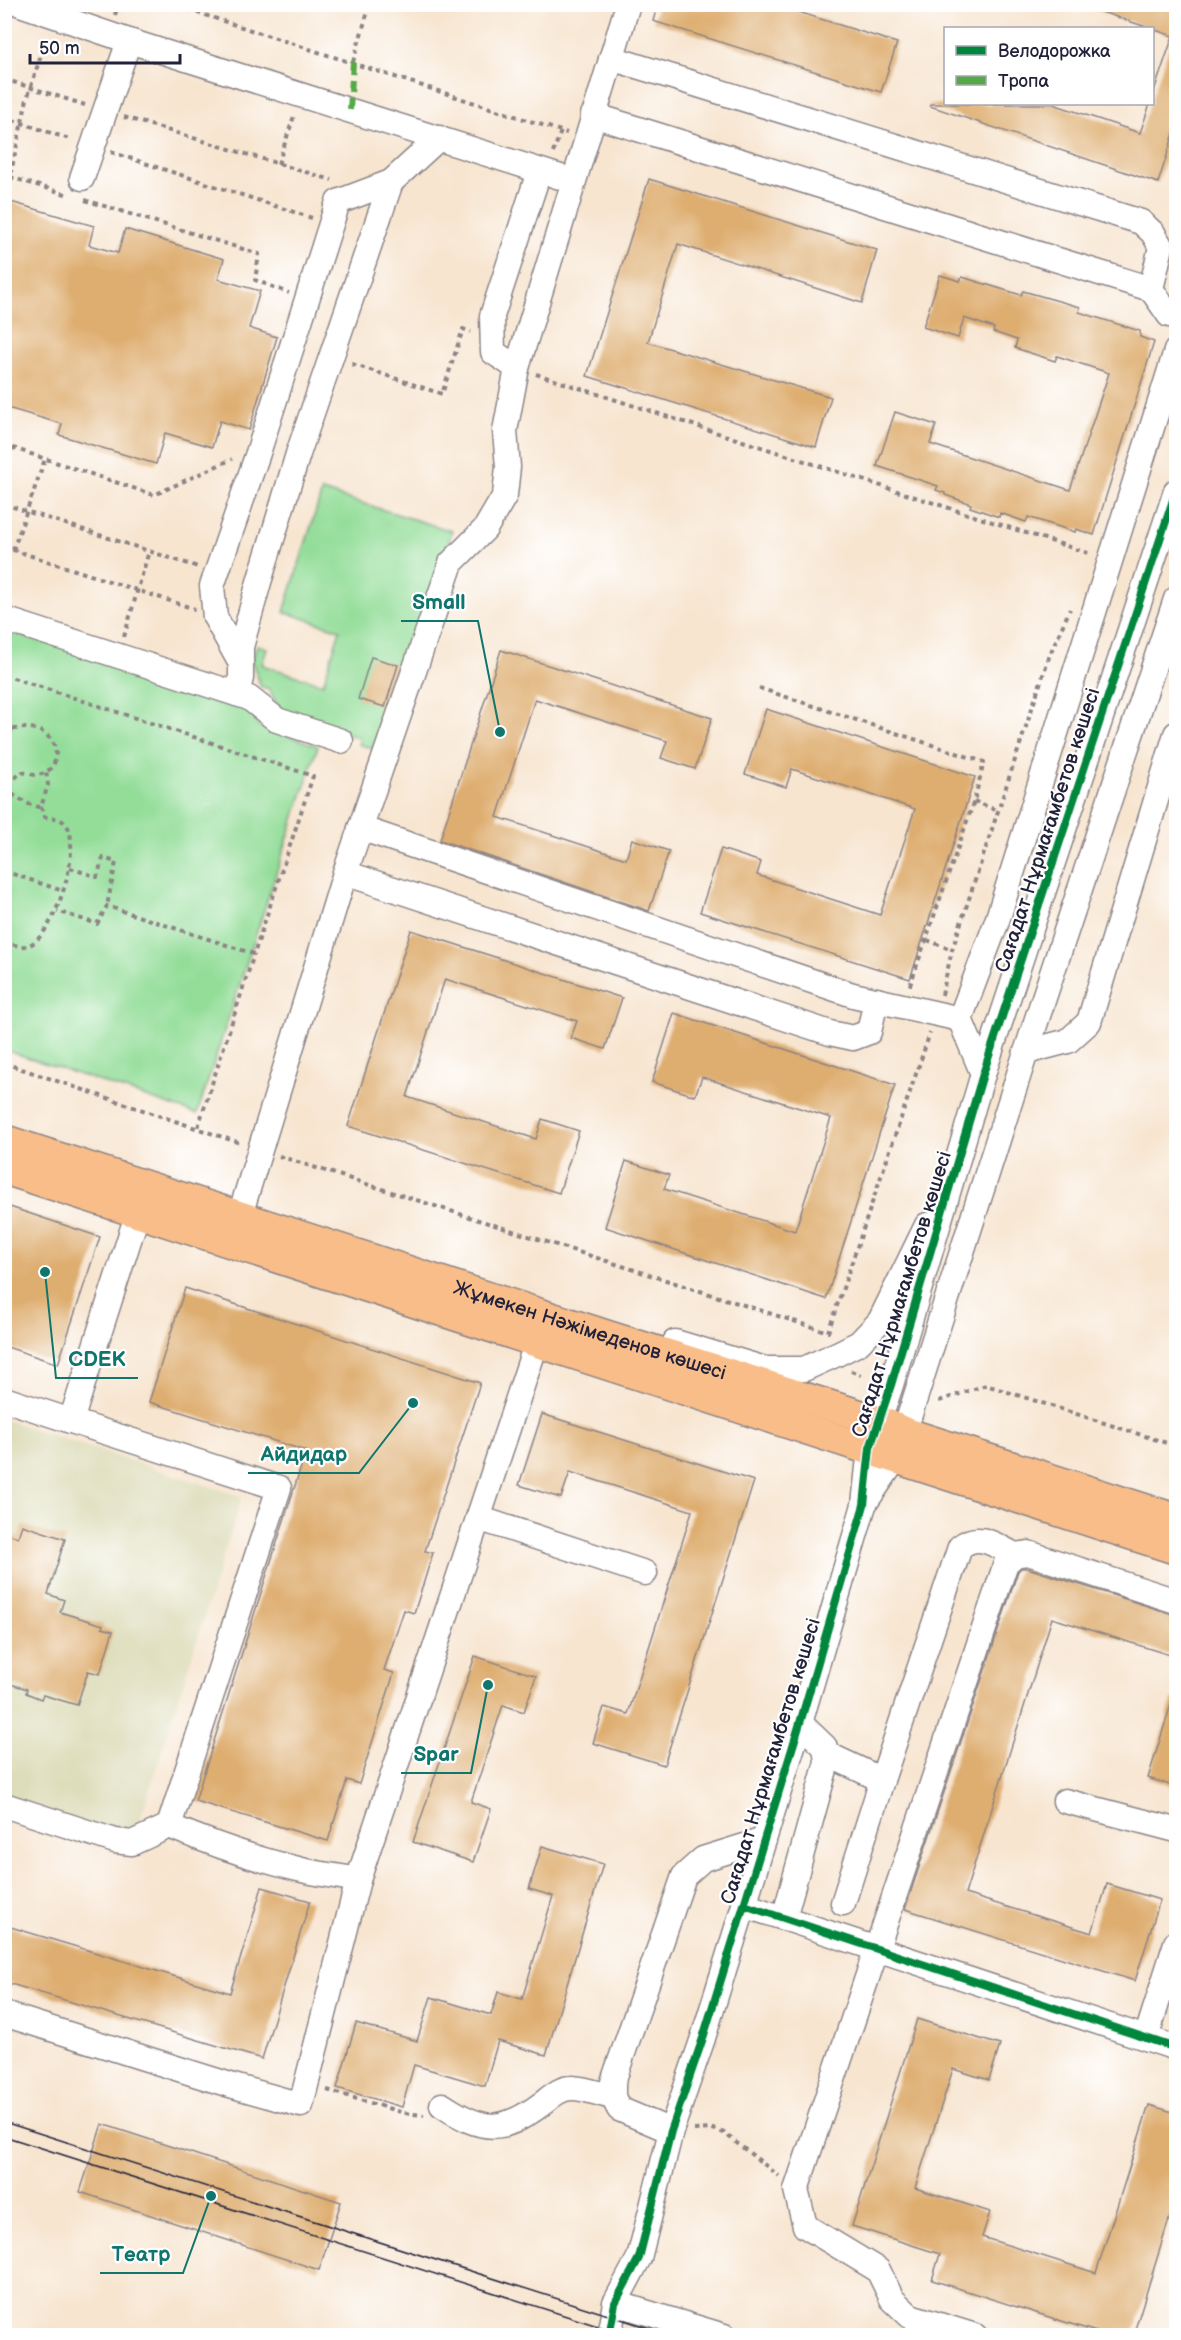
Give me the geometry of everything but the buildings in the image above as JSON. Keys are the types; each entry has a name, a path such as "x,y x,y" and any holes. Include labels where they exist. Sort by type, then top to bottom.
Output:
{"main road":[{"name":"Жұмекен Нәжімеденов көшесі","path":"4,1140 611,1337 1176,1549"},
{"name":"Жұмекен Нәжімеденов көшесі","path":"4,1169 537,1341 1176,1519"}],"street":[{"path":"20,4 129,41 573,181"},
{"path":"240,1215 345,873 451,563 485,529 505,495 508,467 505,431 517,368 628,4"},
{"path":"82,178 129,41"},
{"path":"611,58 1142,222 1153,233 1161,247 1151,289"},
{"path":"593,115 1151,289 1169,315 1176,315"},
{"path":"240,662 215,617 212,586 258,453 338,202 391,182 439,138"},
{"path":"517,368 493,352 492,316 539,172"},
{"path":"237,694 241,678 241,647 259,582 298,454 391,182"},
{"path":"949,1016 997,921 1176,351"},
{"name":"Сағадат Нұрмағамбетов көшесі","path":"887,1440 984,1074 1176,491"},
{"name":"Сағадат Нұрмағамбетов көшесі","path":"609,2336 615,2303 639,2258 671,2131 703,2038 864,1505 1026,1052 1176,599"},
{"path":"4,618 249,698 277,720 341,741"},
{"path":"1026,1052 1068,1041 1089,1022 1176,734"},
{"path":"360,828 853,994 949,1016 984,1074"},
{"path":"345,873 830,1033 853,1038 869,1032 876,1000"},
{"path":"611,1337 677,1342 765,1369 804,1369 860,1343 880,1321 935,1209 970,1126"},
{"path":"70,1421 138,1212"},
{"path":"4,2014 301,2105 358,1880 537,1341"},
{"path":"4,1400 279,1488 169,1826"},
{"path":"478,1518 645,1573"},
{"path":"843,1903 960,1547 968,1541 983,1539 1015,1555"},
{"path":"975,2336 910,2316 892,2299 878,2270 805,2226 796,2190 1006,1563 1015,1555 1028,1553 1176,1601"},
{"path":"784,1918 827,1762 825,1747 800,1723"},
{"path":"827,1754 882,1780"},
{"path":"1065,1801 1176,1830"},
{"path":"4,1805 115,1841 132,1843 169,1826 262,1860 300,1870 358,1880"},
{"path":"671,2131 619,2109 613,2097 613,2082 684,1876 703,1859 764,1840"},
{"path":"744,1905 1176,2048"},
{"path":"1146,2038 1176,1943"},
{"path":"447,2108 482,2126 507,2125 524,2118 558,2091 572,2088 613,2097"},
{"path":"615,2303 724,2336"}],"path":[{"path":"171,4 586,139"},
{"path":"353,62 370,4"},
{"path":"55,15 30,87 7,176 259,254 255,280 307,299"},
{"path":"4,79 367,191"},
{"path":"279,164 301,95"},
{"path":"4,117 331,225"},
{"path":"331,357 442,394 463,329 477,335 481,355 493,352"},
{"path":"517,368 1095,555"},
{"path":"4,445 154,495 251,451 258,453"},
{"path":"13,550 45,459"},
{"path":"4,504 216,573"},
{"path":"4,547 215,617"},
{"path":"123,640 149,551"},
{"path":"4,1063 260,1150 828,1332 949,1016 952,950 1050,654 1072,604"},
{"path":"4,675 313,776 198,1128"},
{"path":"759,688 984,762 974,801 927,940 902,1005"},
{"path":"4,731 22,728 38,729 57,747 56,759 46,771 36,775 22,772 4,789 32,807 41,807"},
{"path":"4,943 26,946 39,939 57,911 70,868 70,834 66,824 59,819 45,817 41,807 48,785 46,771"},
{"path":"974,801 998,811"},
{"path":"57,911 97,924 107,906 116,862 103,858 97,877 70,868"},
{"path":"4,871 63,891"},
{"path":"107,906 254,954"},
{"path":"927,940 952,950"},
{"path":"939,1401 986,1385 1176,1446"},
{"path":"306,2084 404,2113 427,2115 447,2108"},
{"path":"671,2131 713,2129 724,2133 796,2190"}],"shaded area":[{"path":"5,1420 242,1497 134,1839 5,1796"}],"green space":[{"path":"322,491 452,531 421,630 411,636 417,646 384,752 358,744 360,738 282,713 268,688 261,687 252,661 257,645 267,648 262,665 323,684 340,630 284,612"},
{"path":"5,622 250,705 257,725 318,746 197,1114 5,1050"}],"tram line":[{"path":"4,2122 674,2336"},
{"path":"4,2136 629,2336"}],"marked path":[{"path":"350,110 353,62"}],"cycle path":[{"path":"609,2336 615,2303 639,2258 671,2131 703,2038 800,1723 864,1505 870,1448 891,1385 983,1074 1176,491"},
{"path":"744,1905 1176,2048"}],"place":[{"name":"Small","path":"500,732"},
{"name":"CDEK","path":"45,1272"},
{"name":"Айдидар","path":"413,1403"},
{"name":"Spar","path":"488,1685"},
{"name":"Театр","path":"211,2196"}]}
